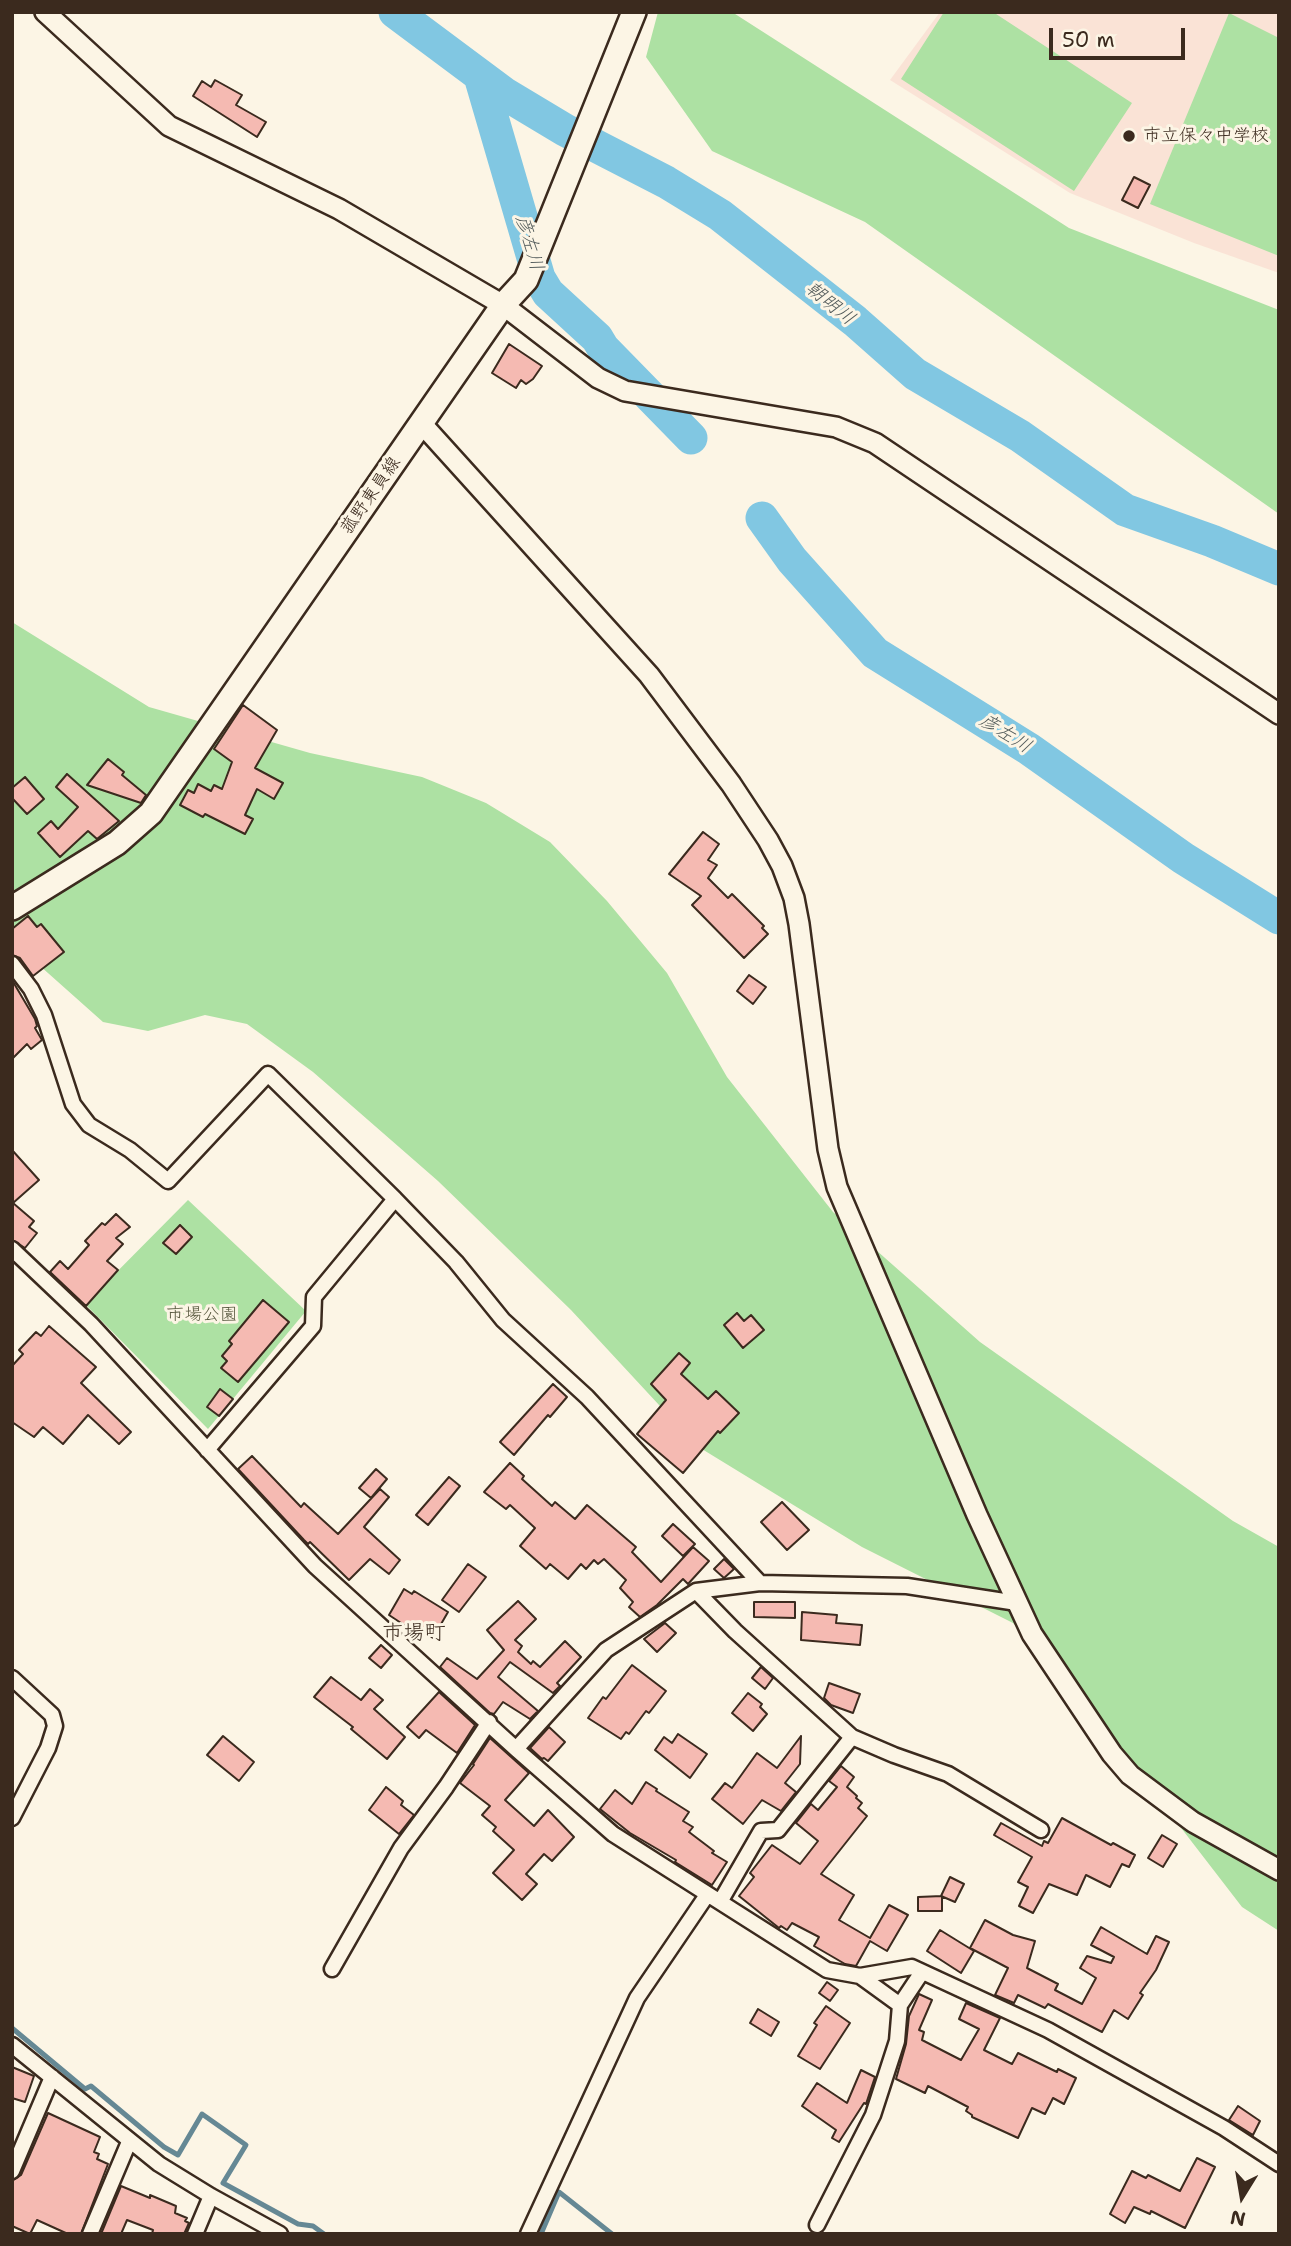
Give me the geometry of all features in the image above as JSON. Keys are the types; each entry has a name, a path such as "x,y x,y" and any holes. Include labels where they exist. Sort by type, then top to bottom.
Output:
{"main road":[{"name":"菰野東員線","path":"12,908 117,842 151,813 503,305 526,280 634,12"}],"street":[{"path":"45,12 169,126 339,209 503,305 598,378 625,391 836,427 875,443 1279,714"},
{"path":"422,424 649,675 731,784 782,866 794,898 799,923 828,1149 837,1187 977,1516 1032,1634 1112,1754 1129,1775 1193,1822 1279,1870"},
{"path":"12,964 31,989 44,1015 73,1104 89,1125 130,1150 168,1181 268,1074 456,1262 503,1320 587,1397 760,1583"},
{"path":"207,1450 313,1326 314,1297 395,1199"},
{"path":"12,1249 91,1324 315,1566 612,1834 827,1970 859,1976 912,1967 1048,2030 1224,2128 1279,2164"},
{"path":"516,1749 606,1650 696,1591 760,1583 907,1586 1017,1602"},
{"path":"696,1591 735,1632 852,1737 948,1774 1041,1830"},
{"path":"12,1678 52,1715 55,1726 48,1748 12,1818"},
{"path":"332,1969 401,1848 489,1723"},
{"path":"528,2234 637,1998 761,1831 778,1830 852,1737"},
{"path":"817,2225 873,2115 897,2041 900,2005 922,1972"},
{"path":"859,1976 900,2005"},
{"path":"12,2045 159,2164 279,2234"},
{"path":"12,2171 52,2077"},
{"path":"90,2234 129,2142"},
{"path":"195,2234 211,2196"}],"shaded area":[{"name":"市立保々中学校","path":"940,12 1279,13 1279,273 1194,243 1070,193 890,80"}],"green space":[{"path":"658,12 732,12 1069,228 1279,310 1279,514 865,222 712,151 646,57"},
{"path":"944,12 993,12 1132,103 1074,191 901,79"},
{"path":"1229,13 1279,38 1279,256 1150,204"},
{"path":"12,622 149,707 310,753 422,777 486,803 550,842 607,901 667,973 727,1077 833,1212 980,1342 1233,1521 1279,1547 1279,1931 1242,1907 1074,1689 1013,1623 862,1547 697,1446 571,1310 438,1181 313,1072 247,1024 205,1015 148,1031 103,1022 12,941"},
{"name":"市場公園","path":"188,1200 306,1311 208,1429 85,1304"}],"building":[{"path":"215,80 242,95 236,105 266,122 257,137 193,96 202,81 211,87"},
{"path":"1134,177 1150,185 1138,208 1122,200"},
{"path":"509,344 542,366 533,379 526,384 521,380 516,388 492,373"},
{"path":"243,705 277,730 255,768 283,783 274,799 257,789 245,815 253,819 245,834 180,805 188,790 194,793 198,784 211,791 214,785 222,789 232,762 214,749"},
{"path":"108,759 146,795 141,803 87,785"},
{"path":"67,774 119,821 97,839 88,831 60,857 38,833 51,821 58,829 78,807 56,787"},
{"path":"25,777 44,799 27,814 12,798 12,788"},
{"path":"703,832 719,844 708,860 717,865 708,878 728,898 732,894 764,926 762,928 768,934 744,958 692,905 701,896 669,874"},
{"path":"28,916 37,927 41,924 64,952 33,976 20,958 12,955 12,929"},
{"path":"749,975 766,987 753,1004 737,991"},
{"path":"12,980 35,1019 35,1028 42,1040 31,1049 27,1044 12,1059"},
{"path":"12,1150 39,1180 13,1203 34,1221 29,1227 37,1233 25,1248 12,1240"},
{"path":"116,1214 130,1227 116,1238 123,1244 107,1261 118,1270 86,1306 50,1272 60,1261 68,1269 89,1245 85,1241 102,1223 105,1225"},
{"path":"180,1225 192,1237 176,1254 163,1243"},
{"path":"263,1300 289,1322 238,1382 221,1368 227,1361 222,1356 232,1344 229,1341"},
{"path":"737,1313 744,1321 751,1315 764,1330 743,1348 724,1325"},
{"path":"49,1326 96,1367 81,1383 131,1432 119,1444 88,1415 63,1444 43,1427 34,1437 12,1422 12,1366 23,1354 19,1350 36,1332 41,1336"},
{"path":"679,1353 690,1363 681,1374 708,1399 716,1391 739,1413 720,1433 718,1431 683,1473 637,1434 666,1400 651,1384"},
{"path":"553,1384 567,1397 514,1455 500,1442"},
{"path":"220,1389 233,1399 219,1416 207,1407"},
{"path":"252,1456 301,1507 304,1503 338,1534 380,1489 389,1497 364,1527 400,1560 389,1574 370,1559 349,1580 310,1542 308,1544 238,1469"},
{"path":"510,1463 524,1476 522,1479 552,1506 555,1502 575,1519 587,1505 636,1547 632,1552 661,1582 693,1547 709,1561 688,1584 683,1579 657,1605 640,1617 629,1607 633,1602 620,1588 626,1580 604,1559 598,1564 594,1560 586,1569 581,1564 568,1579 550,1564 546,1569 520,1546 535,1528 510,1505 506,1509 484,1492"},
{"path":"376,1469 387,1479 371,1498 359,1488"},
{"path":"449,1477 460,1486 428,1525 416,1515"},
{"path":"782,1502 809,1530 787,1550 761,1522"},
{"path":"673,1524 695,1544 683,1556 662,1536"},
{"path":"724,1559 734,1569 724,1578 714,1569"},
{"path":"468,1564 486,1577 459,1612 442,1600"},
{"path":"404,1589 412,1594 414,1591 448,1612 433,1638 415,1627 413,1631 389,1615"},
{"path":"518,1601 536,1619 515,1640 522,1646 518,1652 531,1664 533,1661 540,1667 565,1641 581,1657 557,1683 560,1686 553,1693 510,1662 498,1677 538,1711 530,1719 503,1702 494,1714 490,1713 440,1667 447,1658 477,1679 504,1650 487,1630"},
{"path":"754,1602 795,1602 795,1618 754,1617"},
{"path":"802,1612 837,1615 836,1623 862,1625 860,1645 801,1640"},
{"path":"665,1623 676,1633 657,1652 644,1639"},
{"path":"381,1645 392,1655 381,1668 369,1658"},
{"path":"632,1665 666,1691 649,1713 646,1711 629,1734 626,1732 621,1739 588,1718"},
{"path":"761,1667 773,1678 765,1689 752,1678"},
{"path":"331,1677 361,1700 370,1689 383,1700 374,1709 405,1737 387,1759 351,1729 353,1727 314,1697"},
{"path":"829,1683 860,1694 853,1713 831,1705 824,1698"},
{"path":"439,1692 475,1725 457,1753 426,1730 419,1738 407,1727"},
{"path":"748,1693 762,1704 760,1707 767,1714 753,1731 732,1713"},
{"path":"549,1727 565,1742 548,1761 530,1748"},
{"path":"678,1734 707,1754 690,1778 655,1750 664,1737 672,1743"},
{"path":"223,1736 254,1762 239,1781 207,1755"},
{"path":"801,1736 800,1764 785,1783 796,1792 781,1811 762,1800 743,1824 712,1799 725,1783 732,1788 757,1753 777,1768"},
{"path":"490,1738 529,1773 505,1800 534,1826 548,1810 574,1837 552,1861 544,1854 526,1874 537,1884 522,1900 493,1873 514,1850 493,1831 496,1827 482,1815 490,1806 460,1783"},
{"path":"841,1766 854,1777 847,1787 862,1803 858,1808 867,1816 821,1874 854,1895 839,1920 870,1938 889,1905 908,1915 887,1951 870,1941 856,1966 845,1964 814,1946 819,1937 792,1923 787,1930 781,1926 779,1928 739,1896 754,1877 750,1873 772,1845 800,1864 818,1841 796,1823 811,1804 818,1810 837,1787 829,1781"},
{"path":"646,1782 689,1812 683,1821 693,1827 689,1832 714,1851 712,1853 727,1862 712,1885 630,1833 600,1809 615,1790 632,1804"},
{"path":"386,1787 403,1801 401,1805 414,1815 399,1834 369,1810"},
{"path":"1062,1818 1135,1855 1129,1867 1122,1864 1110,1887 1086,1875 1077,1895 1049,1884 1033,1913 1019,1906 1028,1887 1018,1882 1032,1857 994,1835 1001,1823 1042,1846 1044,1841 1048,1843"},
{"path":"1162,1835 1177,1844 1163,1867 1148,1858"},
{"path":"950,1877 964,1884 955,1902 941,1896"},
{"path":"942,1896 942,1911 918,1911 918,1897"},
{"path":"985,1920 1013,1935 1035,1941 1027,1968 1058,1984 1055,1990 1082,2004 1096,1978 1080,1968 1087,1956 1111,1963 1114,1957 1091,1945 1101,1927 1147,1954 1156,1936 1169,1942 1128,2019 1114,2010 1102,2032 1048,2004 1045,2008 1018,1995 1014,2003 995,1995 1008,1968 970,1948"},
{"path":"940,1930 974,1951 961,1973 927,1951"},
{"path":"827,1982 838,1990 830,2001 819,1993"},
{"path":"919,1994 932,2000 919,2030 924,2032 922,2040 961,2060 979,2029 959,2019 966,2003 1000,2018 984,2050 1012,2064 1018,2053 1076,2078 1064,2104 1053,2098 1045,2114 1032,2108 1018,2138 972,2117 966,2111 968,2107 928,2086 925,2093 896,2079 906,2044 909,2016"},
{"path":"826,2006 850,2023 820,2069 798,2056 817,2025 814,2023"},
{"path":"758,2009 779,2022 771,2036 750,2023"},
{"path":"12,2067 34,2076 25,2102 12,2098"},
{"path":"861,2070 875,2077 866,2104 864,2103 839,2142 832,2138 836,2130 802,2106 817,2083 847,2103"},
{"path":"1238,2106 1260,2121 1253,2135 1229,2120"},
{"path":"48,2113 100,2137 94,2152 99,2154 97,2159 108,2164 81,2234 68,2234 37,2220 30,2234 12,2226 12,2181 21,2175"},
{"path":"1197,2158 1215,2167 1185,2228 1151,2211 1150,2214 1134,2207 1125,2223 1110,2214 1132,2171 1146,2178 1148,2175 1180,2191"},
{"path":"121,2186 176,2206 175,2213 187,2218 185,2221 189,2223 184,2234 152,2234 153,2230 127,2220 121,2234 101,2234"}],"waterway":[{"name":"朝明川","path":"395,12 505,94 565,130 666,182 720,215 855,321 915,374 1020,436 1125,510 1212,541 1279,569"},
{"name":"彦左川","path":"480,76 539,278 548,293 597,338 603,348 691,438"},
{"name":"彦左川","path":"762,518 792,560 875,653 1029,749 1183,858 1279,918"},
{"path":"12,2028 85,2089 91,2086 164,2147 178,2155 202,2114 246,2145 223,2183 298,2224 313,2226 324,2234"},
{"path":"541,2234 559,2192 612,2234"}],"place":[{"name":"市立保々中学校","path":"1129,136"}],"district":[{"name":"市場町","path":"414,1634"}]}
